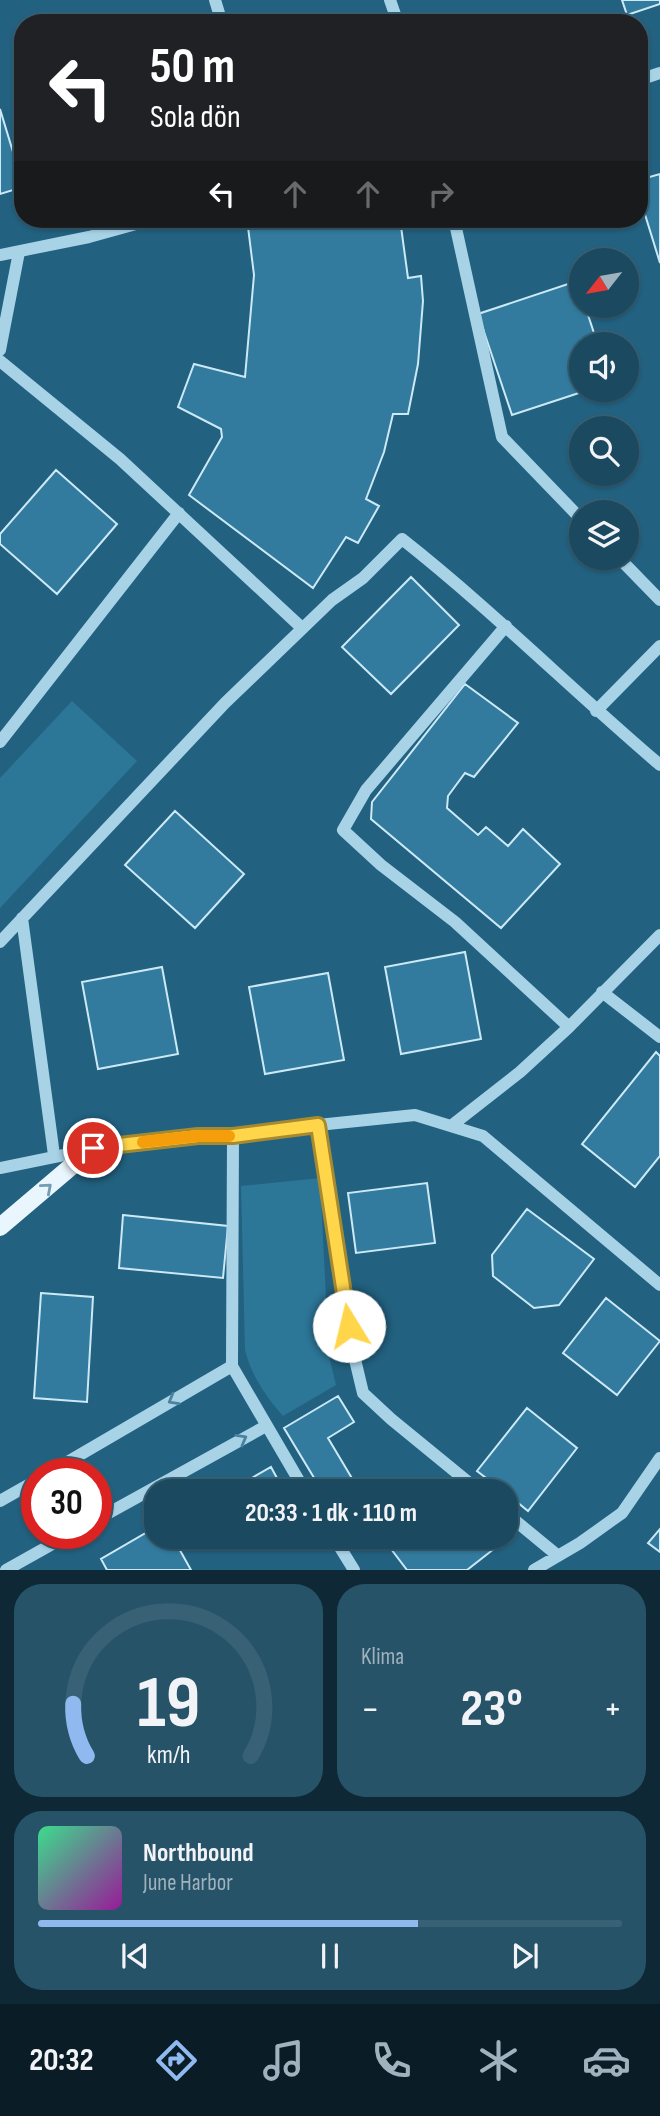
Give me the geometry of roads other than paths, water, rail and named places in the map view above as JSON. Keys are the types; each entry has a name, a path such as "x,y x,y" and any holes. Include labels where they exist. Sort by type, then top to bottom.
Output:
{"main road":[{"path":"0,1227 93,1148"}],"street":[{"path":"0,255 122,228"},
{"path":"456,228 502,438 569,507"},
{"path":"0,350 19,251"},
{"path":"0,361 120,459 302,628"},
{"path":"0,742 178,513"},
{"path":"0,942 225,703 332,600 363,578 402,539 506,626 596,711 660,765"},
{"path":"631,570 660,600"},
{"path":"506,626 366,790 343,831 455,922 569,1027"},
{"path":"596,711 660,646"},
{"path":"22,918 54,1156"},
{"path":"451,1126 520,1072 569,1027 660,935"},
{"path":"602,992 660,1037"},
{"path":"0,1168 93,1148 198,1136 233,1136 415,1115 482,1136 660,1285"},
{"path":"318,1125 363,1393 465,1479"},
{"path":"233,1136 232,1366 297,1479"},
{"path":"74,1458 232,1366"},
{"path":"112,1511 266,1426"},
{"path":"534,1570 580,1543 622,1513 660,1458"},
{"path":"0,1501 21,1489"},
{"path":"518,1523 557,1555"},
{"path":"6,1570 43,1549"},
{"path":"341,1549 354,1570"}]}
